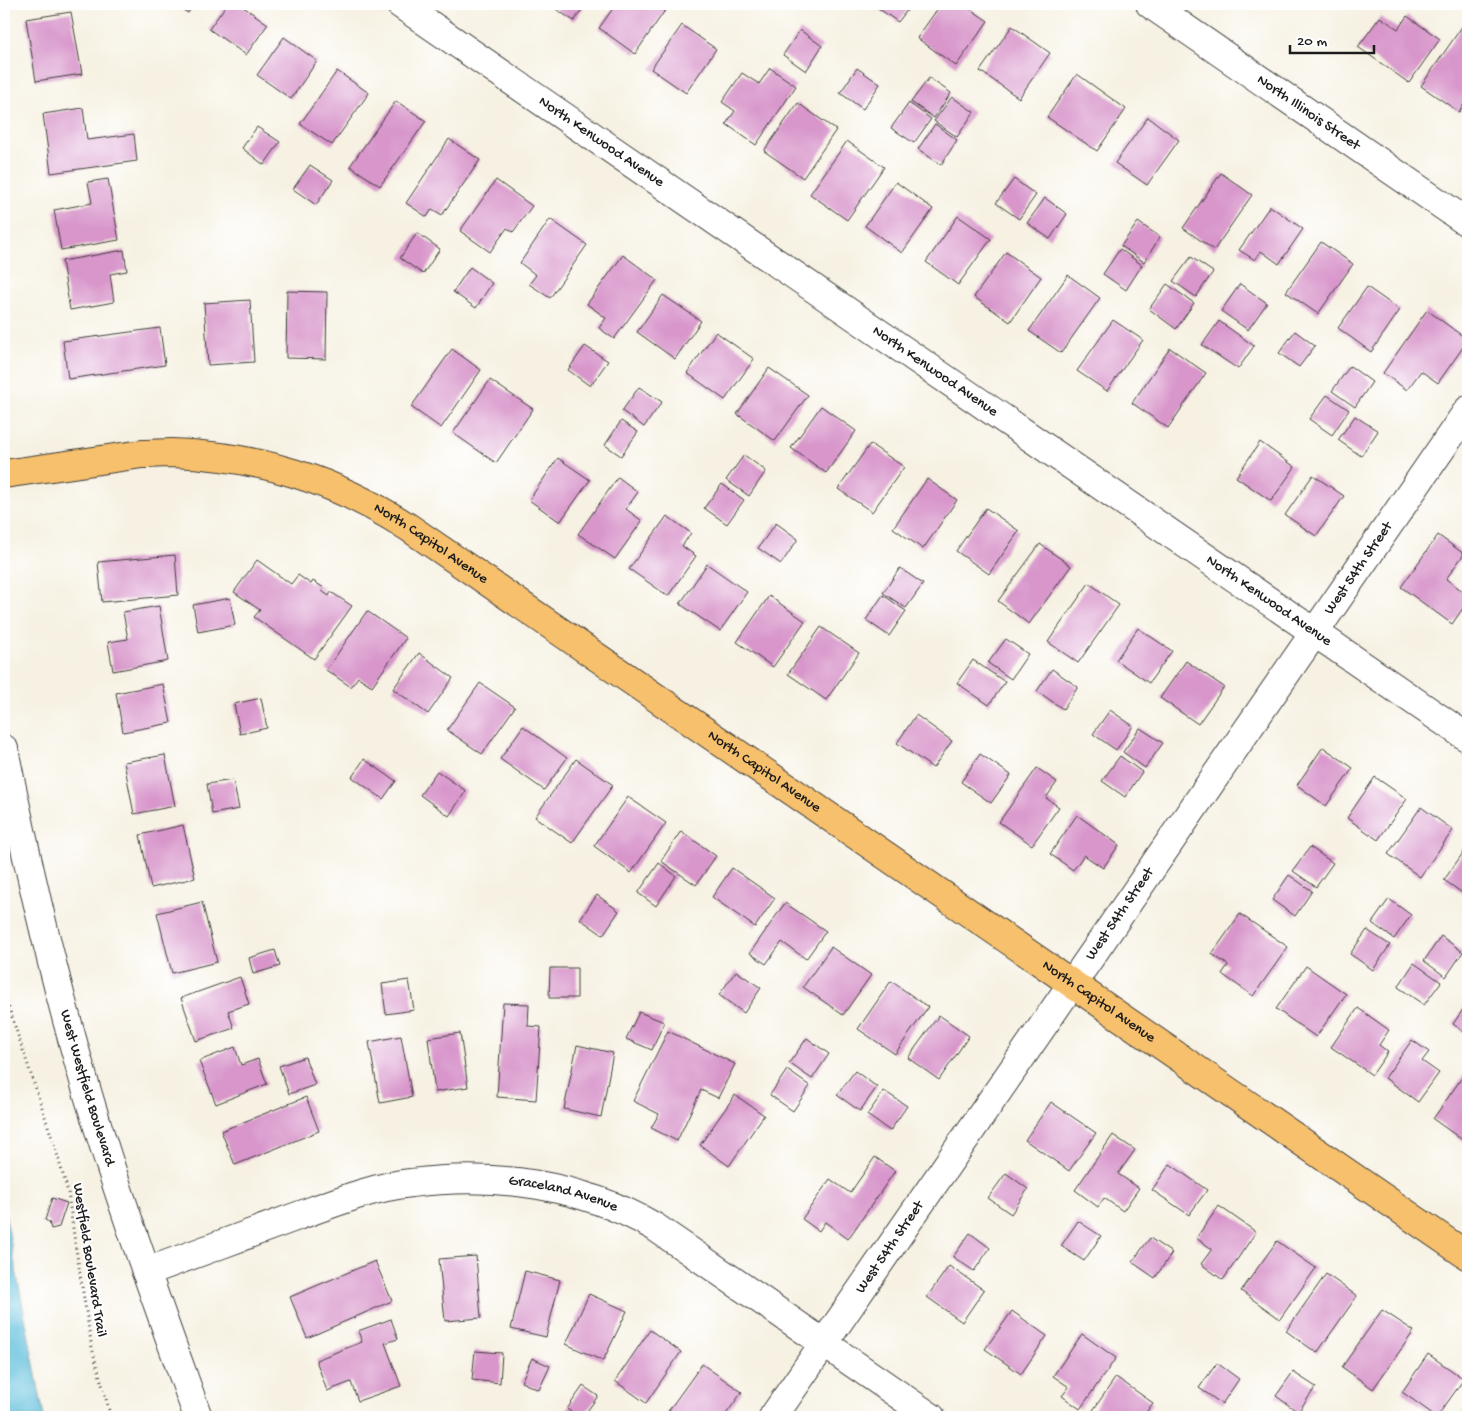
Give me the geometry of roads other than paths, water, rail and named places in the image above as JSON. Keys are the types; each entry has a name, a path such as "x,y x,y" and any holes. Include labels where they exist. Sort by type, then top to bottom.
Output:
{"main road":[{"name":"North Capitol Avenue","path":"4,474 142,454 201,455 257,462 330,485 354,496 408,527 1468,1256"}],"street":[{"name":"North Kenwood Avenue","path":"400,4 1468,738"},
{"name":"North Illinois Street","path":"1150,4 1468,223"},
{"name":"West 54th Street","path":"773,1417 1316,633 1468,410"},
{"name":"West Westfield Boulevard","path":"4,749 26,854 59,991 84,1081 146,1272 198,1417"},
{"name":"Graceland Avenue","path":"146,1272 360,1195 410,1183 435,1180 485,1178 507,1180 574,1193 639,1217 931,1417"}],"water":[{"path":"4,1202 6,1218 44,1417 4,1417"}]}
